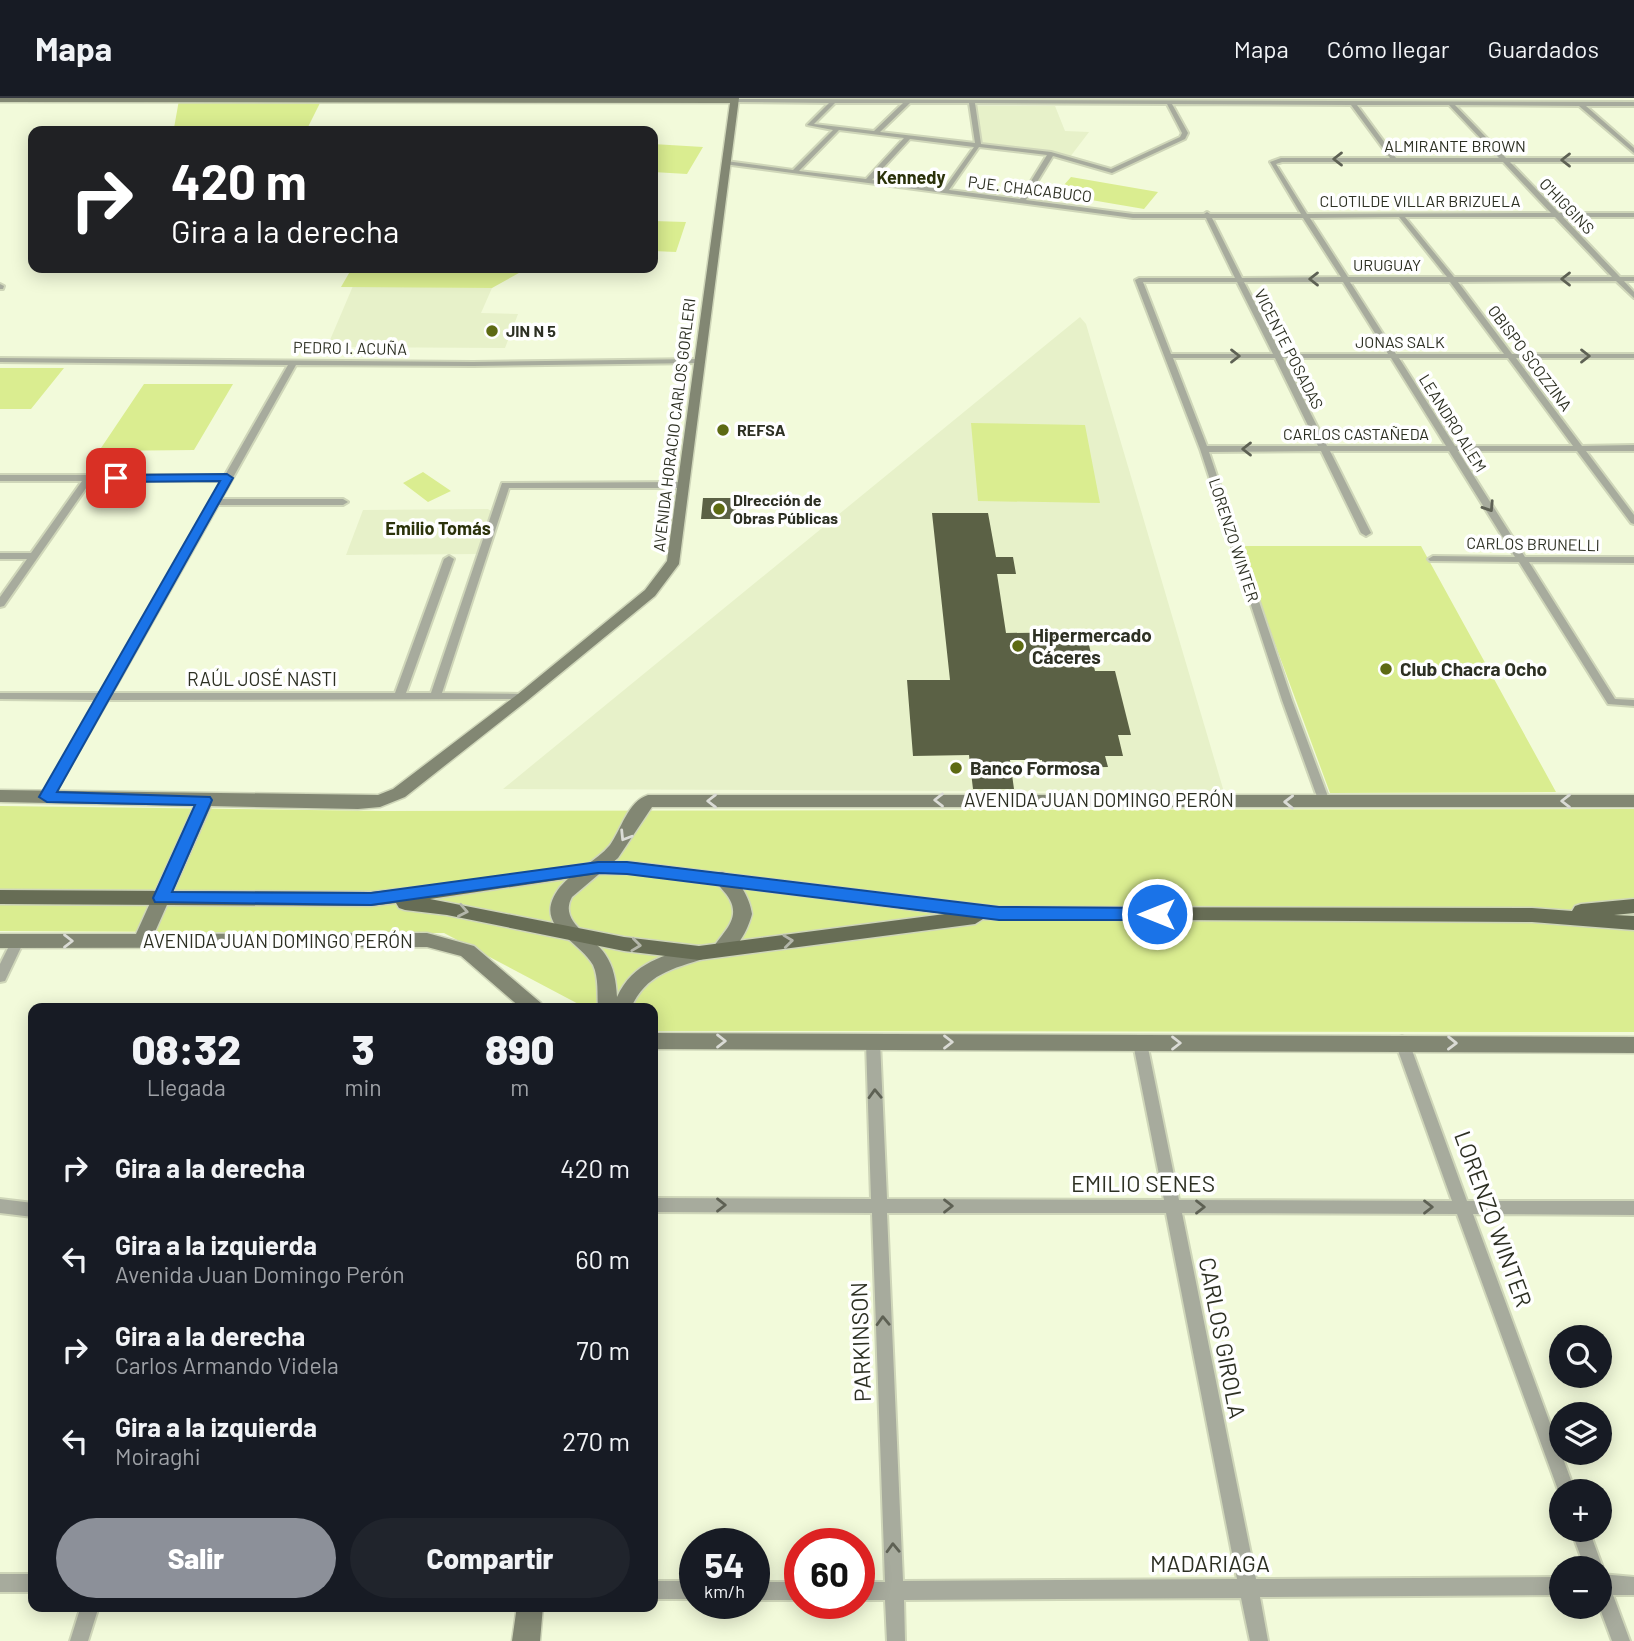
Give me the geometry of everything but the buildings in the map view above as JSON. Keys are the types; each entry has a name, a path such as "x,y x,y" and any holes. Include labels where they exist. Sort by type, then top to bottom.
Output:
{"main road":[{"path":"0,100 735,100"},
{"name":"AVENIDA HORACIO CARLOS GORLERI","path":"205,800 358,803 380,801 398,793 523,697 650,593 664,578 674,561 735,100"},
{"path":"0,796 205,800 142,941"},
{"name":"AVENIDA JUAN DOMINGO PERÓN","path":"598,868 625,837 640,808 648,801 1634,801"},
{"path":"598,868 564,894 559,906 559,918 569,932 599,959 604,970 607,1003"},
{"name":"AVENIDA JUAN DOMINGO PERÓN","path":"371,899 598,868 631,868 999,914 1532,915 1634,923"},
{"path":"721,950 744,918 736,892 722,878"},
{"name":"AVENIDA JUAN DOMINGO PERÓN","path":"0,897 371,899 447,908 624,944 699,953 999,914"},
{"name":"AVENIDA JUAN DOMINGO PERÓN","path":"1532,915 1634,906"},
{"name":"AVENIDA JUAN DOMINGO PERÓN","path":"9,941 427,940 445,943 475,957 528,1003"},
{"path":"623,1003 628,989 640,975 656,965 699,953"},
{"path":"658,1041 1634,1045"},
{"path":"526,1641 529,1612"}],"street":[{"path":"1274,103 1280,98"},
{"path":"735,100 1634,104"},
{"path":"810,125 833,102"},
{"path":"875,133 908,102"},
{"path":"945,192 978,145 972,102"},
{"path":"810,125 1051,153 1096,168 1118,170 1184,138 1185,133 1169,103"},
{"path":"1353,103 1394,160"},
{"name":"O'HIGGINS","path":"1451,104 1634,296"},
{"path":"1581,104 1634,151"},
{"path":"794,172 837,129"},
{"path":"867,182 908,137"},
{"path":"1022,202 1051,153"},
{"name":"ALMIRANTE BROWN","path":"1275,160 1634,160"},
{"name":"LEANDRO ALEM","path":"1275,160 1272,163 1304,215 1612,702 1634,702"},
{"name":"PJE. CHACABUCO","path":"726,163 1133,216 1207,214"},
{"name":"CLOTILDE VILLAR BRIZUELA","path":"1207,214 1634,215"},
{"name":"VICENTE POSADAS","path":"1207,214 1366,533"},
{"name":"OBISPO SCOZZINA","path":"1400,215 1452,279 1634,521"},
{"name":"URUGUAY","path":"1139,280 1634,279"},
{"name":"LORENZO WINTER","path":"1139,280 1203,449 1324,802"},
{"name":"JONAS SALK","path":"1167,356 1634,356"},
{"name":"PEDRO I. ACUÑA","path":"0,360 700,361"},
{"path":"47,797 294,362"},
{"name":"CARLOS CASTAÑEDA","path":"1203,449 1634,448"},
{"path":"0,478 227,478"},
{"path":"0,604 88,478"},
{"path":"435,697 505,485 684,485"},
{"path":"215,502 342,502"},
{"path":"0,556 34,556"},
{"path":"400,697 449,559"},
{"name":"CARLOS BRUNELLI","path":"1433,559 1634,560"},
{"name":"RAÚL JOSÉ NASTI","path":"0,696 523,697"},
{"path":"0,977 9,941"},
{"name":"PARKINSON","path":"873,1042 896,1641"},
{"name":"LORENZO WINTER","path":"1402,1042 1562,1479"},
{"name":"CARLOS GIROLA","path":"1140,1043 1259,1641"},
{"name":"EMILIO SENES","path":"658,1205 1634,1208"},
{"path":"0,1206 28,1209"},
{"path":"0,1583 28,1583"},
{"path":"1612,1585 1634,1586"},
{"name":"MADARIAGA","path":"875,1591 1549,1586"},
{"path":"658,1590 679,1590"},
{"path":"79,1641 88,1612"},
{"path":"1612,1617 1621,1641"}],"shaded area":[{"path":"974,106 1055,106 1065,131 1089,132 1070,157 1049,151 981,143"},
{"path":"353,286 492,288 481,313 518,314 505,348 327,347"},
{"path":"1080,317 1086,324 1224,792 503,789"},
{"path":"363,510 491,511 479,554 346,555"}],"green space":[{"path":"179,100 321,101 308,126 174,126"},
{"path":"658,144 703,147 687,174 658,172"},
{"path":"1071,177 1158,192 1144,209 1056,194"},
{"path":"658,221 686,222 676,252 658,251"},
{"path":"349,273 519,273 492,288 341,287"},
{"path":"0,368 64,368 31,409 0,409"},
{"path":"144,384 233,384 194,450 99,451"},
{"path":"971,423 1085,425 1100,503 978,501"},
{"path":"423,472 451,491 428,502 403,483"},
{"name":"Club Chacra Ocho","path":"1239,546 1421,546 1556,792 1330,793"},
{"path":"0,806 382,811 1634,809 1634,1032 658,1031 658,1003 577,1003 444,933 0,931"}],"place":[{"name":"JIN N 5","path":"492,331"},
{"name":"REFSA","path":"723,430"},
{"name":"DIrección de Obras Públicas","path":"719,509"},
{"name":"Hipermercado Cáceres","path":"1018,646"},
{"name":"Club Chacra Ocho","path":"1386,669"},
{"name":"Banco Formosa","path":"956,768"}],"district":[{"name":"Kennedy","path":"911,178"},
{"name":"Emilio Tomás","path":"438,529"}],"route":[{"path":"116,478 227,478 47,797 205,800 161,898 371,899 598,868 627,868 999,914 1157,914"}]}
